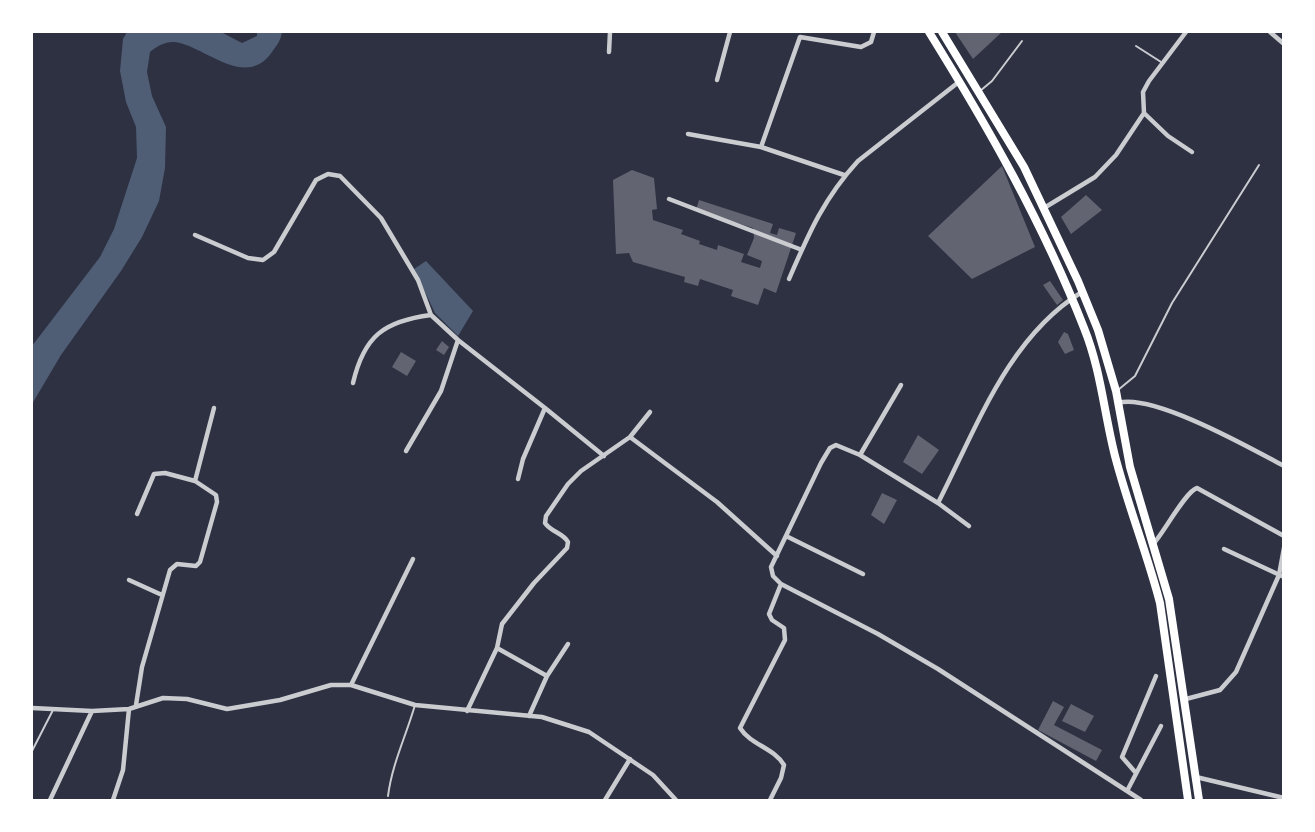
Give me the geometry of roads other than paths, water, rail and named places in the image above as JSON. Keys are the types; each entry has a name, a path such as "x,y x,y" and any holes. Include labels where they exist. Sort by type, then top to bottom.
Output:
{"main road":[{"path":"928,32 960,81 1018,180 1072,298 1099,373 1114,452 1160,603 1188,801"},
{"path":"944,32 980,91 1044,208 1098,330 1116,391 1130,467 1169,598 1186,699 1199,801"}],"street":[{"path":"609,52 610,32"},
{"path":"717,80 730,32"},
{"path":"761,147 801,34 861,46 872,42 874,32"},
{"path":"1186,32 1162,62 1143,92 1141,102 1144,113 1168,136 1192,152"},
{"path":"1270,32 1284,44"},
{"path":"789,279 818,213 844,176 858,161 960,81"},
{"path":"1044,208 1095,177 1116,155 1144,113"},
{"path":"687,134 761,147 844,176"},
{"path":"195,235 248,258 262,260 274,252 316,180 328,174 340,176 381,218 418,280 431,315 458,340 604,456"},
{"path":"669,199 802,250"},
{"path":"938,503 1010,363 1048,317 1082,291"},
{"path":"353,383 358,359 376,334 403,318 431,315"},
{"path":"406,451 441,391 458,340"},
{"path":"860,455 901,385"},
{"path":"1118,403 1132,401 1208,426 1284,466"},
{"path":"195,481 214,408"},
{"path":"518,479 523,459 545,408"},
{"path":"467,711 497,648 502,624 534,583 567,548 566,538 548,528 546,516 568,484 581,471 630,437 650,412"},
{"path":"630,437 717,502 777,556"},
{"path":"969,526 938,503 860,455 844,446 836,445 830,448 786,536 771,567 772,576 781,584 878,634 938,669 1141,801"},
{"path":"136,705 142,667 162,595 174,565 196,566 200,562 217,502 216,495 195,481 165,473 154,474 137,514"},
{"path":"1154,543 1167,529 1189,493 1197,488 1284,536"},
{"path":"786,536 863,574"},
{"path":"1186,699 1220,690 1229,683 1281,576 1284,548"},
{"path":"1224,549 1281,576"},
{"path":"351,685 413,559"},
{"path":"129,580 162,595"},
{"path":"770,801 782,778 784,765 780,757 745,735 740,728 785,640 786,632 772,620 769,614 781,584"},
{"path":"529,716 547,676 568,644"},
{"path":"497,648 547,676"},
{"path":"1136,773 1122,758 1156,676"},
{"path":"32,708 92,711 129,709 136,705 171,698 188,699 227,709 280,700 331,686 351,685 415,705 542,717 589,732 653,776 676,801"},
{"path":"113,801 123,770 129,709"},
{"path":"50,801 92,711"},
{"path":"1127,791 1161,726"},
{"path":"605,801 630,759"},
{"path":"1196,777 1284,798"}],"lane":[{"path":"980,91 992,81 1022,41"},
{"path":"1136,46 1162,62"},
{"path":"1116,391 1128,384 1135,376 1172,303 1259,165"},
{"path":"388,796 391,771 406,736 415,705"},
{"path":"32,752 53,710"}],"water":[{"path":"127,32 221,32 242,43 257,36 257,32 282,32 272,52 262,62 251,67 228,64 176,42 164,44 150,52 147,72 152,96 166,127 165,168 159,201 142,237 121,271 61,355 32,404 32,346 100,257 114,229 137,158 136,127 126,102 120,71 123,39"},
{"path":"426,261 473,311 458,336 435,313 414,269"}]}
